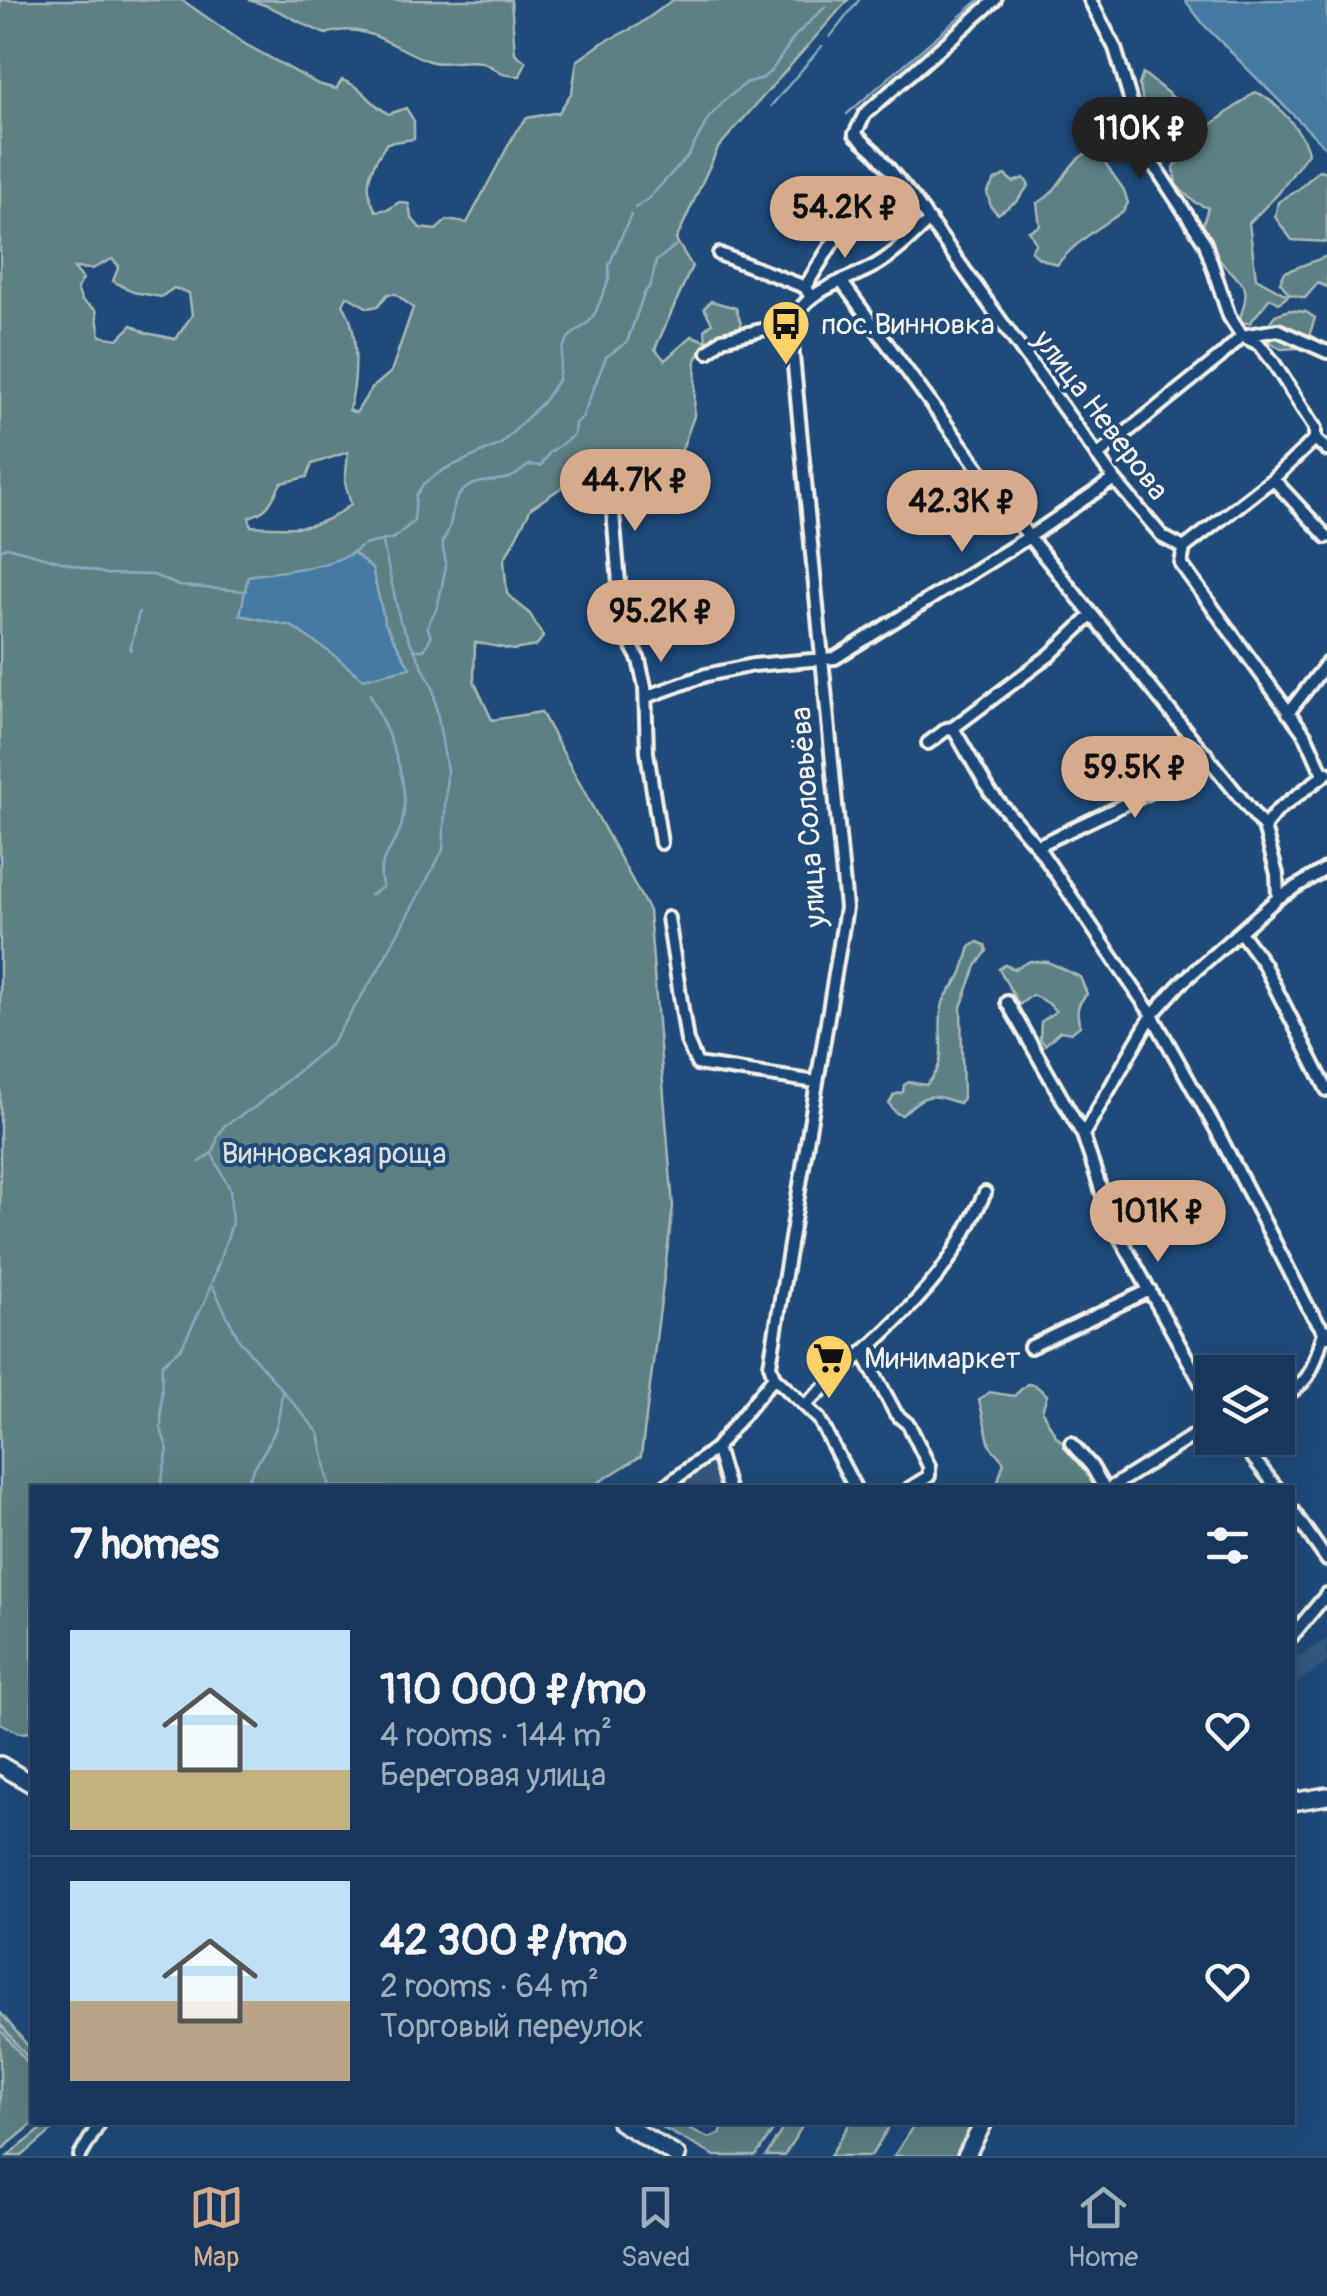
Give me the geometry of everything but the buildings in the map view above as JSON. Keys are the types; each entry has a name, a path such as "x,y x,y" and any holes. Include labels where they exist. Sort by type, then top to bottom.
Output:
{"main road":[{"path":"0,1765 30,1783"},
{"path":"1295,1801 1327,1796"},
{"path":"625,2125 677,2156"},
{"path":"966,2156 982,2125"}],"street":[{"name":"улица Неверова","path":"995,0 865,114 854,134 892,170 930,220 1114,479 1163,537 1184,548"},
{"path":"1090,0 1117,55 1146,153 1204,243 1224,305 1242,336 1259,344 1273,362 1316,428 1316,439 1327,450"},
{"path":"708,352 722,339 792,323 834,239 840,216"},
{"path":"719,254 808,292 877,264 930,220"},
{"path":"840,281 1029,537 1264,826 1277,874 1278,898"},
{"name":"улица Соловьёва","path":"774,1377 770,1365 772,1342 846,908 820,659 792,323"},
{"path":"1097,456 1242,336 1278,330 1327,352"},
{"path":"1264,826 1325,773 1314,749 1180,564 1184,548 1273,479 1316,439"},
{"path":"646,697 753,664 836,658 1114,479"},
{"path":"1273,479 1327,538"},
{"path":"593,493 611,488 620,595 628,639 639,660 646,697 647,752 661,843"},
{"path":"928,743 947,728 954,728 1050,655 1091,616"},
{"path":"1288,713 1327,663"},
{"path":"954,728 990,792 1038,846 1152,1015 1309,1309 1326,1331 1312,1373 1295,1390"},
{"path":"1038,846 1165,785 1206,754"},
{"path":"1083,1135 1152,1015 1180,984 1278,898 1327,868"},
{"path":"668,918 687,1042 697,1064 816,1082"},
{"path":"1240,932 1262,964 1327,1090"},
{"path":"1007,1002 1083,1135 1112,1223 1195,1372"},
{"path":"806,1404 863,1353 938,1274 957,1248 984,1193"},
{"path":"1030,1347 1150,1290"},
{"path":"863,1353 896,1414 909,1425 929,1466 929,1476 915,1485"},
{"path":"667,1485 716,1448 774,1377 819,1419 854,1485"},
{"path":"1112,1485 1195,1434"},
{"path":"1071,1443 1105,1485"},
{"path":"716,1448 727,1485"},
{"path":"1250,1455 1274,1485"},
{"path":"1295,1514 1327,1560"},
{"path":"1295,1632 1327,1594"},
{"path":"80,2156 98,2125"}],"shaded area":[{"path":"1185,0 1327,0 1327,149 1204,25"},
{"path":"353,552 372,569 385,623 410,668 363,679 291,626 240,615 248,576 317,565"},
{"path":"714,1459 723,1485 677,1485"},
{"path":"1327,1639 1327,1663 1295,1684 1295,1658"}],"green space":[{"name":"Винновская роща","path":"0,0 182,0 245,44 318,84 336,89 342,80 350,83 389,114 406,108 414,121 414,139 387,143 373,168 369,193 376,211 399,202 409,204 411,217 420,228 436,230 447,220 467,223 516,131 527,118 559,112 572,92 577,61 673,0 848,0 718,148 676,240 692,266 655,349 665,360 692,336 706,341 705,329 712,323 704,308 711,301 736,308 742,327 707,341 696,360 694,416 680,455 617,468 567,484 531,508 504,560 507,594 530,614 543,637 536,646 513,650 475,642 474,681 492,720 541,712 649,911 673,1207 641,1456 594,1485 30,1485 30,1732 19,1733 0,1723","holes":["112,259 119,266 113,281 133,292 161,297 174,288 189,293 192,315 176,339 146,333 132,325 118,339 100,336 96,310 82,301 77,289 83,279 74,268 92,269","388,294 396,294 413,308 391,372 371,389 356,413 349,410 354,386 354,342 343,305 347,296 368,308 378,306","348,452 345,483 351,504 316,524 251,526 249,517 266,508 281,483 307,477 312,464"]},
{"path":"248,0 511,0 515,53 526,62 520,76 502,74 478,61 436,63 366,33 353,30 326,34"},
{"path":"1143,73 1181,104 1183,114 1163,128 1148,129 1145,124 1139,85"},
{"path":"1255,92 1287,117 1308,153 1278,194 1249,223 1256,278 1288,296 1279,303 1270,298 1250,323 1243,323 1240,318 1244,286 1219,259 1202,227 1208,208 1194,202 1176,185 1174,167 1199,134"},
{"path":"1130,122 1135,126 1136,137 1100,156 1124,190 1128,203 1123,212 1096,229 1057,265 1039,258 1031,251 1036,243 1029,231 1040,226 1037,203 1054,189 1093,142 1111,140 1119,130 1128,129"},
{"path":"1319,170 1327,172 1327,242 1292,240 1275,217 1278,202"},
{"path":"1005,175 1013,182 1024,178 1029,185 1017,201 998,214 991,207 987,192 995,180"},
{"path":"1327,256 1327,287 1318,283 1305,298 1289,294 1280,282 1285,272"},
{"path":"1289,310 1306,312 1315,318 1310,333 1297,348 1281,349 1260,335 1275,315"},
{"path":"978,942 987,951 976,966 961,1007 963,1098 959,1103 928,1097 902,1115 896,1113 889,1104 894,1095 903,1092 909,1082 926,1085 939,1065 943,1003 960,977 970,947"},
{"path":"1030,961 1048,962 1080,977 1087,994 1078,1009 1080,1026 1071,1033 1060,1031 1045,1045 1040,1039 1041,1022 1056,1011 1032,995 1019,1005 999,969 1005,965 1014,969"},
{"path":"1027,1384 1047,1395 1042,1411 1056,1436 1088,1467 1095,1479 1094,1485 997,1485 1004,1462 990,1446 979,1400 989,1392 1014,1396"},
{"path":"0,2012 30,2049 30,2061 0,2024"},
{"path":"0,2029 30,2066 32,2125 0,2151"},
{"path":"47,2125 59,2125 22,2156 8,2156"},
{"path":"683,2125 709,2138 720,2134 724,2125 777,2125 756,2156 715,2156 661,2127"},
{"path":"785,2125 803,2125 784,2156 766,2156"},
{"path":"848,2125 890,2125 871,2156 830,2156"},
{"path":"914,2125 976,2125 957,2156 894,2156"}],"waterway":[{"path":"830,37 859,0"},
{"path":"847,114 979,0"},
{"path":"635,208 688,156 708,119 726,99 772,70 795,36 826,6"},
{"path":"771,106 822,46"},
{"path":"364,545 394,538 414,521 416,496 423,484 445,469 501,444 544,401 558,380 563,348 569,337 590,321 596,311 609,279 609,265 631,215"},
{"path":"415,650 424,650 431,637 427,626 437,608 446,565 442,542 458,496 473,484 509,478 529,465 541,466 549,453 574,435 575,423 582,418 606,357 627,342 651,284 656,261 675,246"},
{"path":"200,1162 214,1151 225,1125 255,1107 331,1044 377,972 443,850 447,771 433,688 400,621 382,539"},
{"path":"0,550 7,547 106,574 154,575 179,586 246,591"},
{"path":"350,555 361,547"},
{"path":"130,650 139,612"},
{"path":"370,694 396,756 404,790 402,823 381,869 383,887 370,895"},
{"path":"161,1485 168,1450 161,1429 162,1364 181,1348 206,1299 232,1224 230,1189 212,1154"},
{"path":"213,1287 239,1340 319,1433 329,1485"},
{"path":"246,1485 273,1435 282,1393"}],"place":[{"name":"пос.Винновка","path":"786,366"},
{"name":"Минимаркет","path":"829,1400"}]}
